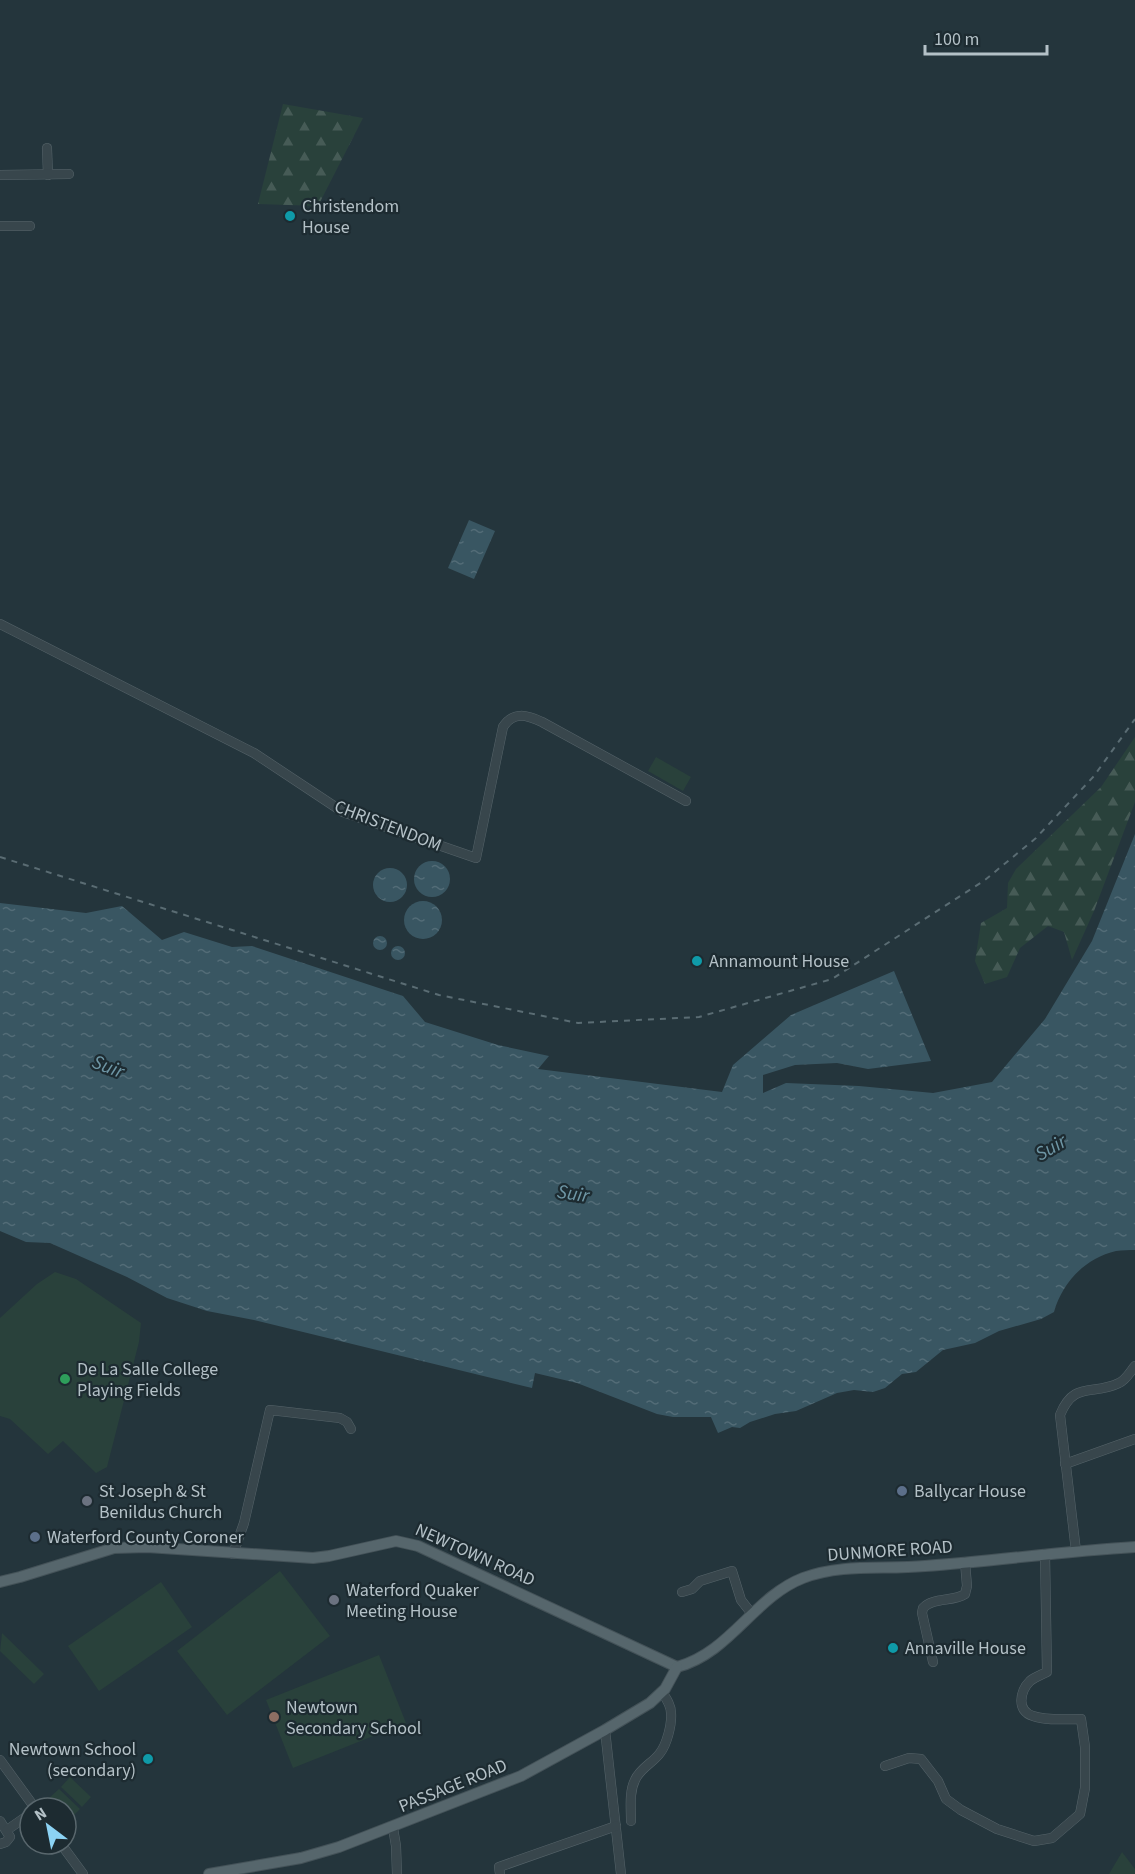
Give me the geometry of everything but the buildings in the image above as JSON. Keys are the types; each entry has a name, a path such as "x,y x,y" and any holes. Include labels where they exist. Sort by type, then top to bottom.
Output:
{"main road":[{"name":"NEWTOWN ROAD","path":"0,1582 123,1547 319,1558 386,1542 404,1541 677,1666"},
{"name":"DUNMORE ROAD","path":"677,1666 694,1661 712,1651 787,1586 820,1573 850,1568 915,1567 1135,1547"},
{"name":"PASSAGE ROAD","path":"209,1874 281,1867 393,1828 521,1776 640,1710 670,1683 677,1666"}],"street":[{"path":"47,148 48,174"},
{"path":"0,175 69,174"},
{"path":"0,226 30,226"},
{"name":"CHRISTENDOM","path":"0,624 254,753 343,812 476,858 503,727 507,720 518,715 529,716 542,722 686,801"},
{"path":"1076,1551 1060,1415 1065,1401 1078,1393 1118,1384 1135,1366"},
{"path":"233,1554 244,1523 270,1410 340,1418 347,1422 351,1429"},
{"path":"1065,1464 1135,1438"},
{"path":"885,1766 909,1758 921,1759 938,1781 946,1799 961,1810 997,1829 1034,1841 1052,1838 1080,1814 1085,1788 1081,1719 1031,1716 1022,1707 1021,1699 1028,1683 1047,1672 1045,1554"},
{"path":"933,1662 922,1613 923,1608 931,1603 961,1597 965,1594 967,1586 965,1562"},
{"path":"682,1592 692,1589 700,1581 732,1571 741,1600 752,1614"},
{"path":"631,1821 633,1782 639,1772 660,1754 670,1723 669,1704 662,1692"},
{"path":"605,1730 621,1874"},
{"path":"0,1760 26,1796"},
{"path":"0,1821 9,1837 6,1842 0,1844"},
{"path":"7,1830 18,1822"},
{"path":"500,1874 499,1867 616,1826"},
{"path":"393,1828 397,1874"},
{"path":"70,1856 83,1874"}],"green space":[{"path":"283,104 363,118 318,206 258,204"},
{"path":"1135,737 1135,802 1094,911 1072,960 1064,932 1048,926 1020,948 1007,977 985,984 975,961 981,923 1007,908 1008,883 1016,869 1101,787"},
{"path":"656,757 691,777 683,791 648,771"},
{"name":"De La Salle College Playing Fields","path":"55,1272 76,1279 141,1323 139,1342 107,1467 96,1473 63,1441 48,1454 10,1419 0,1416 0,1318 37,1284"},
{"path":"280,1571 330,1636 227,1715 177,1651"},
{"path":"161,1582 192,1627 99,1691 68,1646"},
{"path":"2,1633 44,1674 34,1684 0,1651"},
{"path":"379,1655 406,1723 293,1768 266,1700"},
{"path":"70,1777 91,1797 82,1807 78,1803 78,1796 70,1796 61,1787"},
{"path":"59,1789 66,1796 51,1796"},
{"path":"1122,1852 1135,1869 1135,1874 1109,1874"}],"water":[{"path":"469,520 495,531 474,579 448,568"},
{"name":"Suir","path":"1135,834 1135,1250 1116,1251 1094,1259 1076,1273 1069,1282 1054,1312 1041,1319 999,1331 975,1343 943,1350 916,1372 902,1374 885,1388 873,1392 854,1390 837,1393 796,1411 775,1414 750,1422 740,1428 732,1427 718,1433 711,1417 673,1417 657,1414 577,1383 535,1373 532,1388 254,1320 207,1311 167,1298 127,1277 50,1243 26,1242 0,1231 0,903 86,913 122,906 162,940 184,932 232,947 252,946 403,996 425,1022 498,1045 549,1056 538,1069 722,1092 733,1065 791,1015 894,971 931,1061 868,1069 837,1063 795,1065 763,1075 763,1093 786,1083 859,1086 933,1093 992,1082 1045,1019 1092,941"},
{"path":"432,861 445,866 450,879 445,892 432,897 419,892 414,879 419,866"},
{"path":"390,868 402,873 407,885 402,897 390,902 378,897 373,885 378,873"},
{"path":"423,901 430,902 436,907 441,913 441,927 436,933 430,938 423,939 416,938 410,933 405,927 404,920 405,913 410,907 416,902"},
{"path":"380,936 385,938 387,943 385,948 380,950 375,948 373,943 375,938"},
{"path":"398,946 403,948 405,953 403,958 398,960 393,958 391,953 393,948"}],"railway":[{"path":"0,857 439,995 578,1023 699,1017 832,979 985,880 1036,838 1094,776 1135,719"}],"place":[{"name":"Christendom House","path":"290,216"},
{"name":"Annamount House","path":"697,961"},
{"name":"De La Salle College Playing Fields","path":"65,1379"},
{"name":"Ballycar House","path":"902,1491"},
{"name":"St Joseph & St Benildus Church","path":"87,1501"},
{"name":"Waterford County Coroner","path":"35,1537"},
{"name":"Waterford Quaker Meeting House","path":"334,1600"},
{"name":"Annaville House","path":"893,1648"},
{"name":"Newtown Secondary School","path":"274,1717"},
{"name":"Newtown School (secondary)","path":"148,1759"}]}
